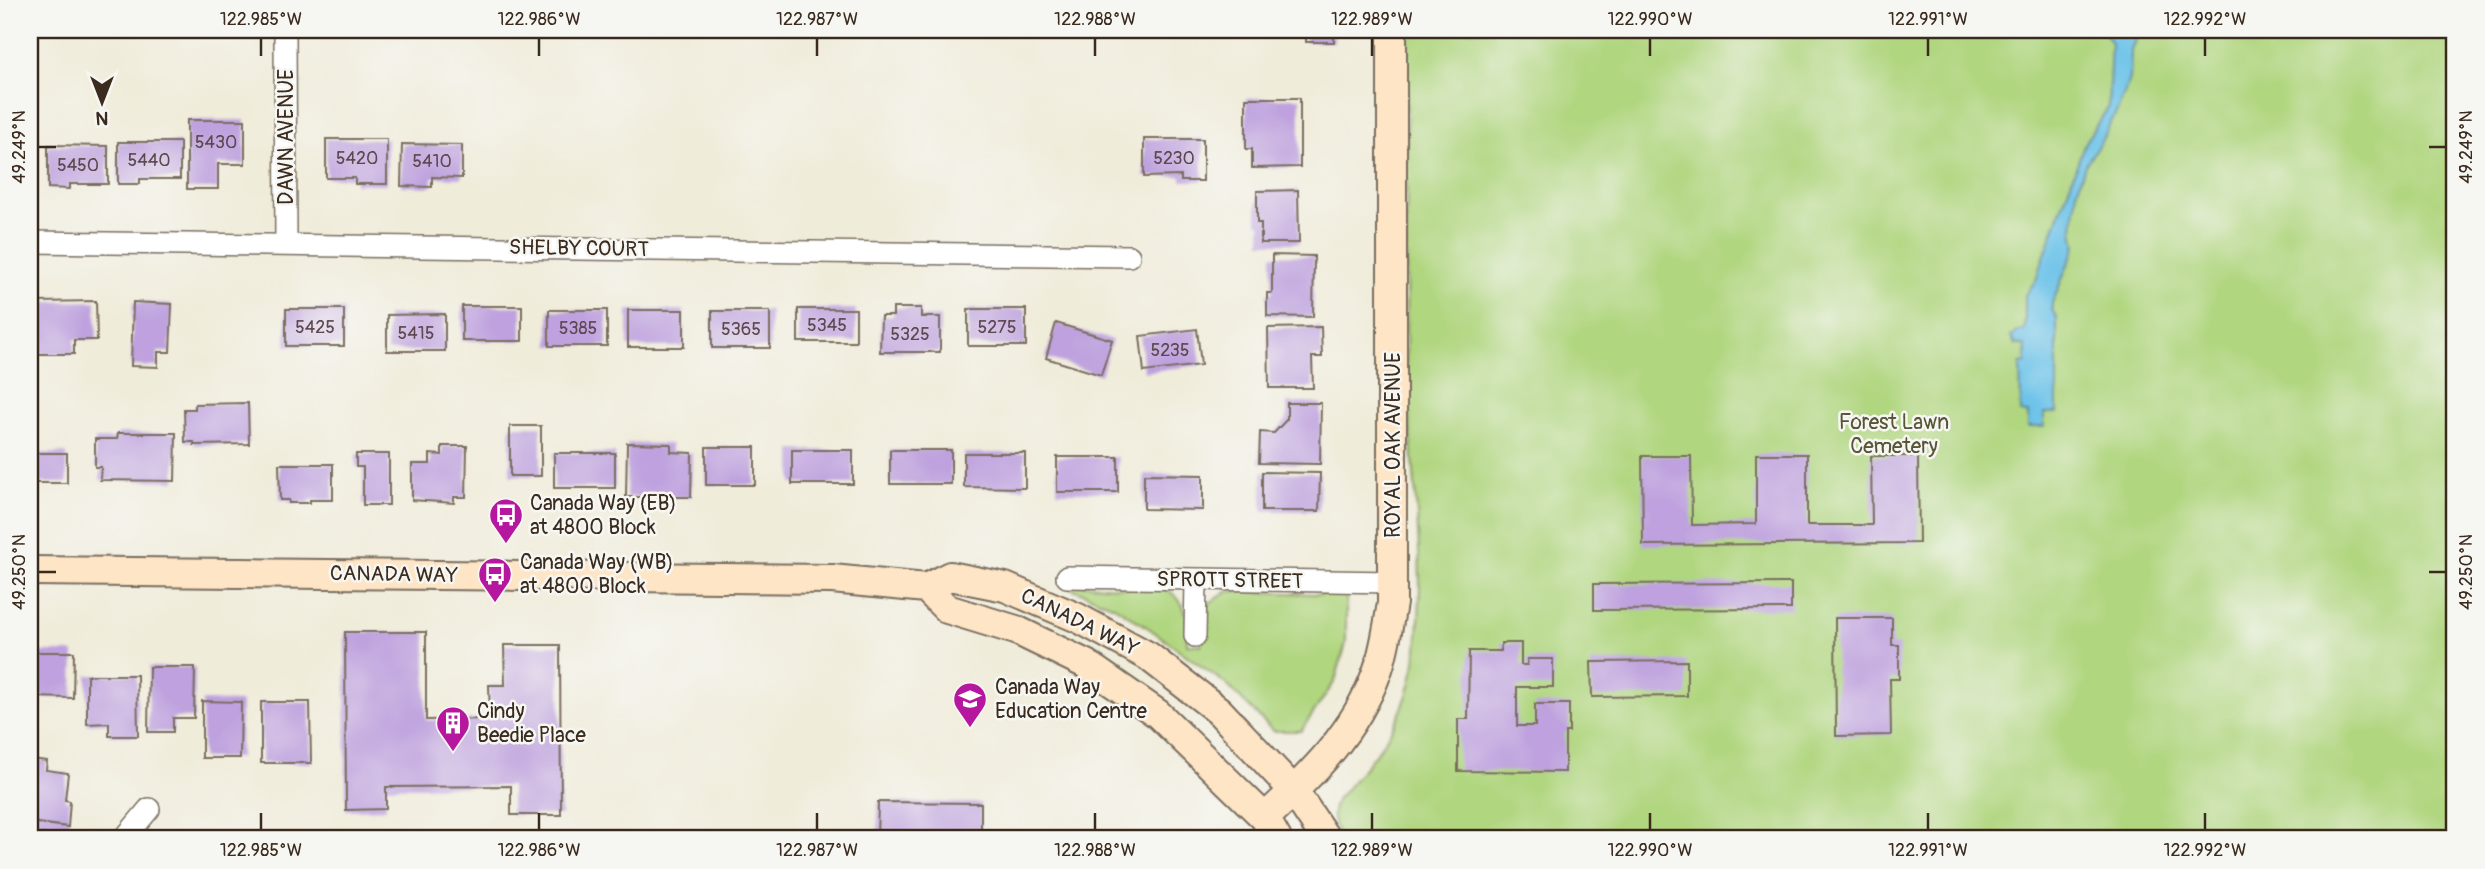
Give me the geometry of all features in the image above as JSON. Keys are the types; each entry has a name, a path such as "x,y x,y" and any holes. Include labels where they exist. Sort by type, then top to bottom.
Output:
{"main road":[{"name":"ROYAL OAK AVENUE","path":"1271,829 1294,791 1335,749 1358,711 1377,672 1387,635 1394,582 1392,30"},
{"name":"CANADA WAY","path":"30,571 832,579 926,588 950,576 1004,587 1078,618 1148,656 1219,711 1294,791 1326,839"},
{"name":"CANADA WAY","path":"926,588 947,609 1016,630 1086,664 1122,687 1158,714 1271,829"}],"street":[{"name":"DAWN AVENUE","path":"285,30 286,244"},
{"name":"SHELBY COURT","path":"30,242 1129,256"},
{"name":"SPROTT STREET","path":"1067,577 1394,582"},
{"path":"1195,636 1196,580"},
{"path":"124,839 149,809"}],"green space":[{"name":"Forest Lawn Cemetery","path":"1407,30 2455,30 2455,839 1341,839 1333,820 1336,801 1372,758 1395,724 1411,682 1418,637 1420,562 1406,357"},
{"path":"1072,584 1168,590 1184,607 1187,644 1201,645 1203,615 1208,604 1228,591 1346,595 1346,643 1335,681 1301,731 1273,731 1226,684 1150,629 1114,606 1071,588"}],"water":[{"path":"2098,30 2140,30 2131,49 2130,79 2118,109 2085,165 2077,192 2074,217 2076,246 2052,303 2052,310 2057,318 2057,413 2044,413 2044,427 2028,427 2028,413 2021,413 2020,364 2026,363 2025,346 2015,344 2011,337 2018,331 2025,330 2025,295 2036,280 2085,142 2108,108 2111,43 2106,35"}],"building":[{"path":"397,30 432,30 432,35 397,35"},
{"path":"1306,30 1334,30 1334,42 1306,42"},
{"path":"1246,98 1300,98 1300,167 1252,168 1252,149 1246,149"},
{"path":"187,120 245,120 245,164 218,164 218,189 187,189"},
{"path":"30,131 35,131 35,187 30,187"},
{"path":"326,139 387,139 387,184 355,184 355,178 326,178"},
{"path":"1144,139 1203,139 1203,181 1181,181 1181,176 1144,177"},
{"path":"118,142 180,142 180,179 140,179 140,184 118,184"},
{"path":"402,144 462,145 462,178 432,177 432,187 401,186"},
{"path":"48,145 108,146 108,184 70,184 70,189 48,188"},
{"path":"1298,190 1299,243 1261,243 1261,223 1257,223 1257,191"},
{"path":"1272,255 1314,256 1313,317 1267,316 1267,293 1272,293"},
{"path":"96,301 97,340 74,340 74,354 36,354 35,302"},
{"path":"133,302 172,304 170,352 158,352 158,367 131,366"},
{"path":"462,306 522,306 522,341 462,341"},
{"path":"893,308 921,308 921,317 940,317 940,352 880,352 881,316 893,316"},
{"path":"286,309 344,309 344,346 286,346"},
{"path":"798,309 856,309 856,342 798,342"},
{"path":"968,309 1026,309 1026,346 968,346"},
{"path":"549,310 607,310 607,346 549,346"},
{"path":"628,310 684,310 684,347 628,347"},
{"path":"712,311 770,311 770,348 712,348"},
{"path":"445,314 445,351 387,351 387,315"},
{"path":"1056,323 1112,340 1101,375 1046,358"},
{"path":"1321,327 1322,357 1312,357 1313,388 1269,388 1268,328"},
{"path":"1197,329 1201,365 1144,372 1140,336"},
{"path":"248,403 249,444 194,445 194,442 185,442 184,409 195,409 195,404"},
{"path":"1287,403 1321,403 1320,464 1259,463 1260,432 1274,433 1287,419"},
{"path":"510,426 541,426 541,476 510,476"},
{"path":"118,433 176,433 175,481 100,480 101,467 95,467 95,439 117,439"},
{"path":"627,443 671,444 671,452 692,453 691,497 626,497"},
{"path":"442,446 467,446 466,497 454,497 454,503 412,500 412,464 430,464 430,454 442,455"},
{"path":"706,447 755,447 755,485 706,485"},
{"path":"792,450 853,450 853,484 792,484"},
{"path":"890,450 951,450 951,484 890,484"},
{"path":"30,453 67,453 67,483 30,483"},
{"path":"554,453 615,453 615,488 554,488"},
{"path":"964,453 1025,453 1025,488 964,487"},
{"path":"356,454 389,454 389,505 363,505 363,467 356,467"},
{"path":"1756,454 1807,454 1807,525 1872,525 1871,456 1918,456 1919,543 1643,545 1642,456 1691,456 1692,525 1756,524"},
{"path":"1057,457 1118,457 1118,492 1057,492"},
{"path":"279,464 333,464 333,500 289,503 289,500 280,500"},
{"path":"1262,472 1320,473 1319,511 1262,511"},
{"path":"1144,474 1203,475 1203,510 1144,509"},
{"path":"1791,583 1791,609 1594,610 1594,584"},
{"path":"1835,618 1892,618 1892,645 1899,645 1899,679 1890,679 1891,735 1836,736"},
{"name":"Cindy Beedie Place","path":"345,632 426,632 426,720 490,719 489,685 505,685 504,645 560,645 561,815 511,815 511,786 386,787 386,809 346,810"},
{"path":"1501,643 1521,643 1521,665 1527,665 1527,659 1553,659 1553,687 1517,687 1517,726 1535,726 1535,704 1569,704 1569,732 1565,732 1565,772 1458,771 1458,719 1468,719 1469,651 1501,651"},
{"path":"30,652 74,652 73,698 30,697"},
{"path":"1687,661 1687,696 1592,697 1591,662"},
{"path":"149,667 195,667 194,718 173,718 173,732 148,732"},
{"path":"87,675 137,675 138,736 109,736 109,723 87,724"},
{"path":"202,701 241,702 240,758 202,758"},
{"path":"261,702 310,702 311,763 261,763"},
{"path":"30,759 47,761 46,770 68,773 65,800 70,801 68,827 30,822"},
{"path":"878,802 981,803 981,839 877,839"},
{"path":"30,834 45,834 44,839 30,839"}],"place":[{"name":"Canada Way (EB) at 4800 Block","path":"506,545"},
{"name":"Canada Way (WB) at 4800 Block","path":"495,604"},
{"name":"Canada Way Education Centre","path":"970,729"},
{"name":"Cindy Beedie Place","path":"453,753"}]}
